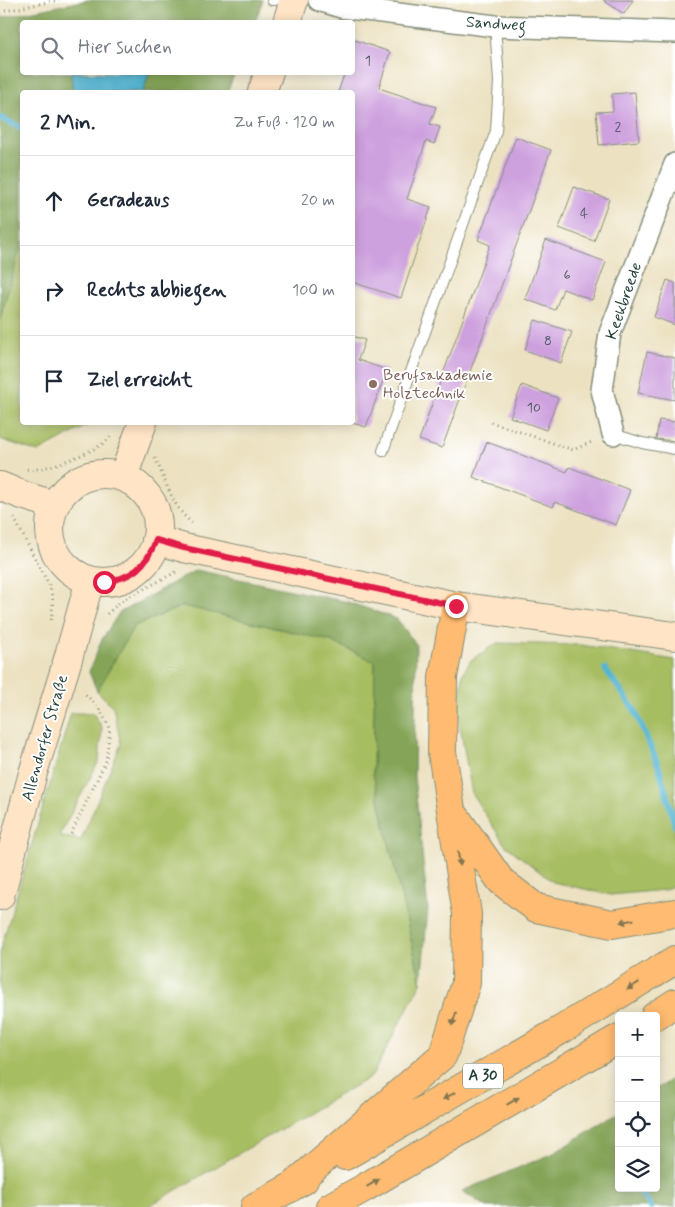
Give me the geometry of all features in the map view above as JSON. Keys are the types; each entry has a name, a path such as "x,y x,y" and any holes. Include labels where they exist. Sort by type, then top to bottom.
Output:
{"highway":[{"path":"289,1189 443,1055 466,983 467,914 442,752 443,677 456,606"},
{"path":"452,811 501,881 536,908 612,924 675,912"},
{"name":"A 30","path":"254,1207 289,1189 561,1030 675,960"},
{"path":"660,1013 675,1004"},
{"name":"A 30","path":"330,1207 615,1040"}],"main road":[{"path":"287,20 294,0"},
{"path":"263,90 268,75"},
{"path":"123,477 142,425"},
{"path":"107,473 123,477 136,484 142,490 154,509 158,524 156,540 151,554 131,574 118,580 104,582 90,580 72,572 60,559 52,542 50,523 54,505 64,491 76,481 91,475 107,473"},
{"path":"0,486 54,505"},
{"path":"156,540 184,548 456,606 675,636"},
{"name":"Allendorfer Straße","path":"0,896 32,774 90,580"}],"street":[{"name":"Sandweg","path":"319,0 341,7 495,26 675,32"},
{"name":"Keekbreede","path":"613,434 602,390 610,333 675,164"}],"lane":[{"path":"382,452 496,131 499,81 495,26"},
{"path":"613,434 642,443 675,448"}],"path":[{"path":"0,12 59,0"},
{"path":"490,422 573,450 613,434"},
{"path":"24,468 32,470 52,466 90,451 108,440"},
{"path":"13,515 50,587 53,600 51,630"},
{"path":"105,616 121,601 178,572"},
{"path":"61,681 87,694 98,707 110,728 106,761 71,834"}],"green space":[{"path":"88,0 263,0 256,20 20,20 20,75 71,75 73,90 20,90 20,249 0,319 0,18"},
{"path":"148,75 234,75 228,90 144,90"},
{"path":"20,249 20,425 88,425 38,452 0,439 0,319"},
{"path":"196,570 348,602 397,619 416,644 414,776 428,909 421,983 373,774 375,662 331,641 183,606 134,626 97,691 89,672 101,641 119,613"},
{"path":"183,606 331,641 375,662 373,774 421,983 372,1076 147,1207 0,1207 0,951 71,713 93,713 102,727 99,761 59,836 81,840 121,744 113,707 97,691 134,626"},
{"path":"497,643 581,645 675,660 675,885 664,890 611,895 553,882 505,845 472,794 458,716 463,673 471,660"},
{"path":"675,1077 675,1207 487,1207 462,1191 554,1153 615,1115 615,1192 660,1192 660,1086"}],"water":[{"path":"71,75 148,75 144,90 73,90"}],"building":[{"path":"603,0 633,0 624,14"},
{"path":"355,40 390,52 379,88 436,107 430,124 440,127 434,144 426,141 407,199 431,207 401,298 355,283 355,90 339,90 344,75 355,75"},
{"path":"635,92 639,141 599,145 596,112 613,111 612,94"},
{"path":"516,137 551,150 442,448 419,440 490,245 478,240"},
{"path":"574,187 609,199 594,241 559,228"},
{"path":"546,240 606,262 592,300 563,289 555,310 525,299"},
{"path":"667,280 675,283 675,325 654,317"},
{"path":"535,320 572,332 561,363 525,350"},
{"path":"355,337 365,340 358,360 387,370 366,427 355,424"},
{"path":"647,352 675,358 675,400 638,393"},
{"path":"522,385 558,398 546,430 510,417"},
{"path":"659,420 675,422 675,441 656,439"},
{"path":"487,442 567,472 569,467 630,490 616,525 555,502 553,507 473,477"}],"waterway":[{"path":"0,118 20,127"},
{"path":"605,669 634,709 659,767 675,826"},
{"path":"640,1192 651,1207"}],"place":[{"name":"Berufsakademie Holztechnik","path":"373,384"}],"route":[{"path":"104,582 118,580 131,574 151,554 156,540 184,548 456,606"}]}
